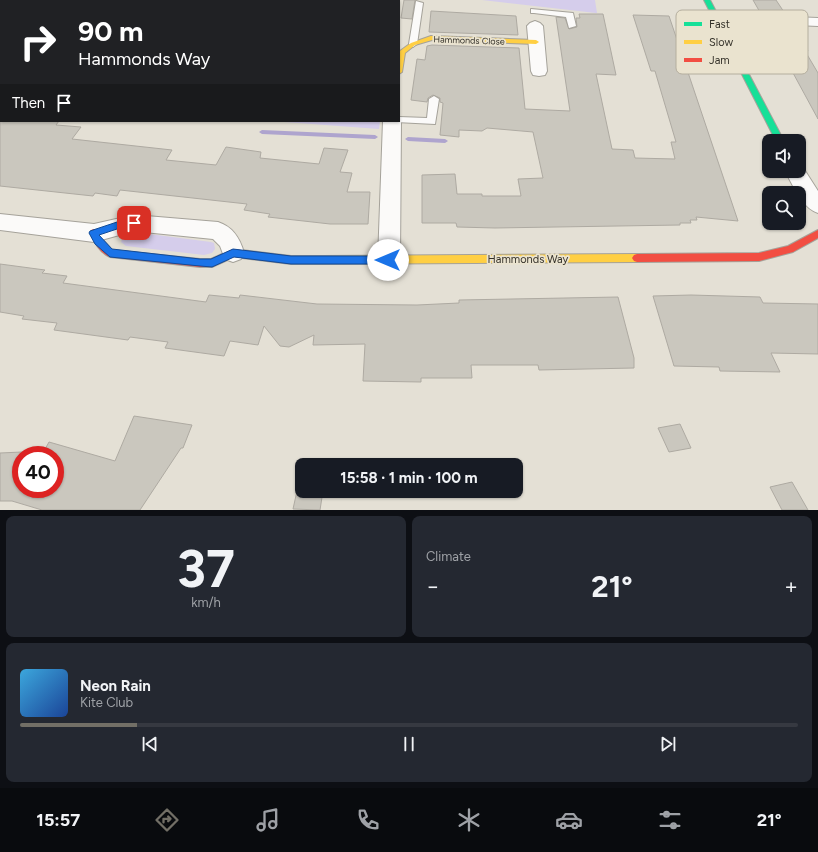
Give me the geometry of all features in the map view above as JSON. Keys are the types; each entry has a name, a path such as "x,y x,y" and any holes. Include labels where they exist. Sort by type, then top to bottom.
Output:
{"street":[{"path":"707,0 712,10"},
{"path":"535,14 539,71"},
{"path":"808,22 818,22"},
{"name":"Hammonds Close","path":"413,44 431,38 536,42"},
{"path":"400,65 402,52 413,44"},
{"path":"745,74 776,134"},
{"path":"388,260 392,122"},
{"path":"799,178 806,190 818,205"},
{"path":"0,222 94,233 120,225 134,223 218,231 226,236 231,244 233,253 212,263 110,253 98,241 94,233"},
{"name":"Hammonds Way","path":"233,253 291,260 759,258 775,255 793,248 818,234"}],"lane":[{"path":"413,44 419,3"},
{"path":"535,14 570,14 572,26"},
{"path":"400,120 432,122 434,99"}],"shaded area":[{"path":"482,0 595,0 597,13 596,13"},
{"path":"284,122 380,122 379,129"},
{"path":"134,232 211,242 214,243 215,249 212,253 204,255 126,246 121,242 124,235"}],"building":[{"path":"404,0 415,0 412,19 401,18"},
{"path":"753,0 776,0 783,10 759,10"},
{"path":"431,11 516,16 518,35 429,32"},
{"path":"579,14 603,14 616,75 596,74 612,149 633,150 635,158 675,159 671,142 676,142 655,71 651,71 633,15 669,16 676,37 676,74 689,74 738,221 696,217 697,220 690,220 691,223 680,223 680,225 495,228 457,227 456,223 422,223 422,175 455,174 457,194 482,194 482,196 521,196 518,179 543,178 533,132 487,128 482,131 459,130 459,137 440,135 443,103 440,102 440,98 433,95 428,98 427,102 411,100 417,59 425,60 427,46 519,48 525,109 570,111 556,17 565,18 569,29 577,27 576,18 580,18"},
{"path":"808,56 818,73 818,119 794,74 808,74"},
{"path":"0,122 58,122 56,125 81,127 72,139 172,150 166,160 216,165 226,147 261,152 260,158 319,164 324,148 348,150 340,172 352,173 347,192 370,192 368,224 330,224 268,217 270,214 244,210 247,204 120,190 117,196 95,193 93,196 0,186"},
{"path":"0,264 45,270 42,273 67,276 63,283 206,302 209,295 239,298 240,295 317,304 417,305 459,303 459,300 618,297 634,358 634,368 539,370 538,365 471,365 472,378 421,378 421,382 363,381 365,344 313,345 314,335 289,347 280,346 264,326 258,345 230,341 224,356 165,348 168,342 130,337 128,340 54,330 57,323 22,319 24,316 0,312"},
{"path":"691,295 760,297 763,303 818,304 818,354 771,353 780,372 720,371 719,367 674,366 653,296"},
{"path":"134,416 192,425 183,448 181,448 140,510 42,510 12,501 0,501 0,453 12,452 12,498 64,498 64,446 115,461"},
{"path":"680,424 691,448 669,452 658,428"},
{"path":"49,442 63,446 47,446"},
{"path":"792,482 808,510 782,510 770,487"},
{"path":"295,498 322,498 320,510 293,509"}],"waterway":[{"path":"262,132 375,137"},
{"path":"408,139 445,141"}],"traffic: fast":[{"path":"707,0 712,10"},
{"path":"745,74 776,134"}],"traffic: slow":[{"path":"400,65 402,52 413,44 431,38 536,42"},
{"path":"322,260 637,258"}],"traffic: jam":[{"path":"94,233 98,241 110,253 200,263 212,263 233,253 291,260 322,260"},
{"path":"637,258 759,257 790,249 818,234"}],"route":[{"path":"134,223 107,228 94,233 98,241 110,253 200,263 212,263 233,253 291,260 388,260"}]}
